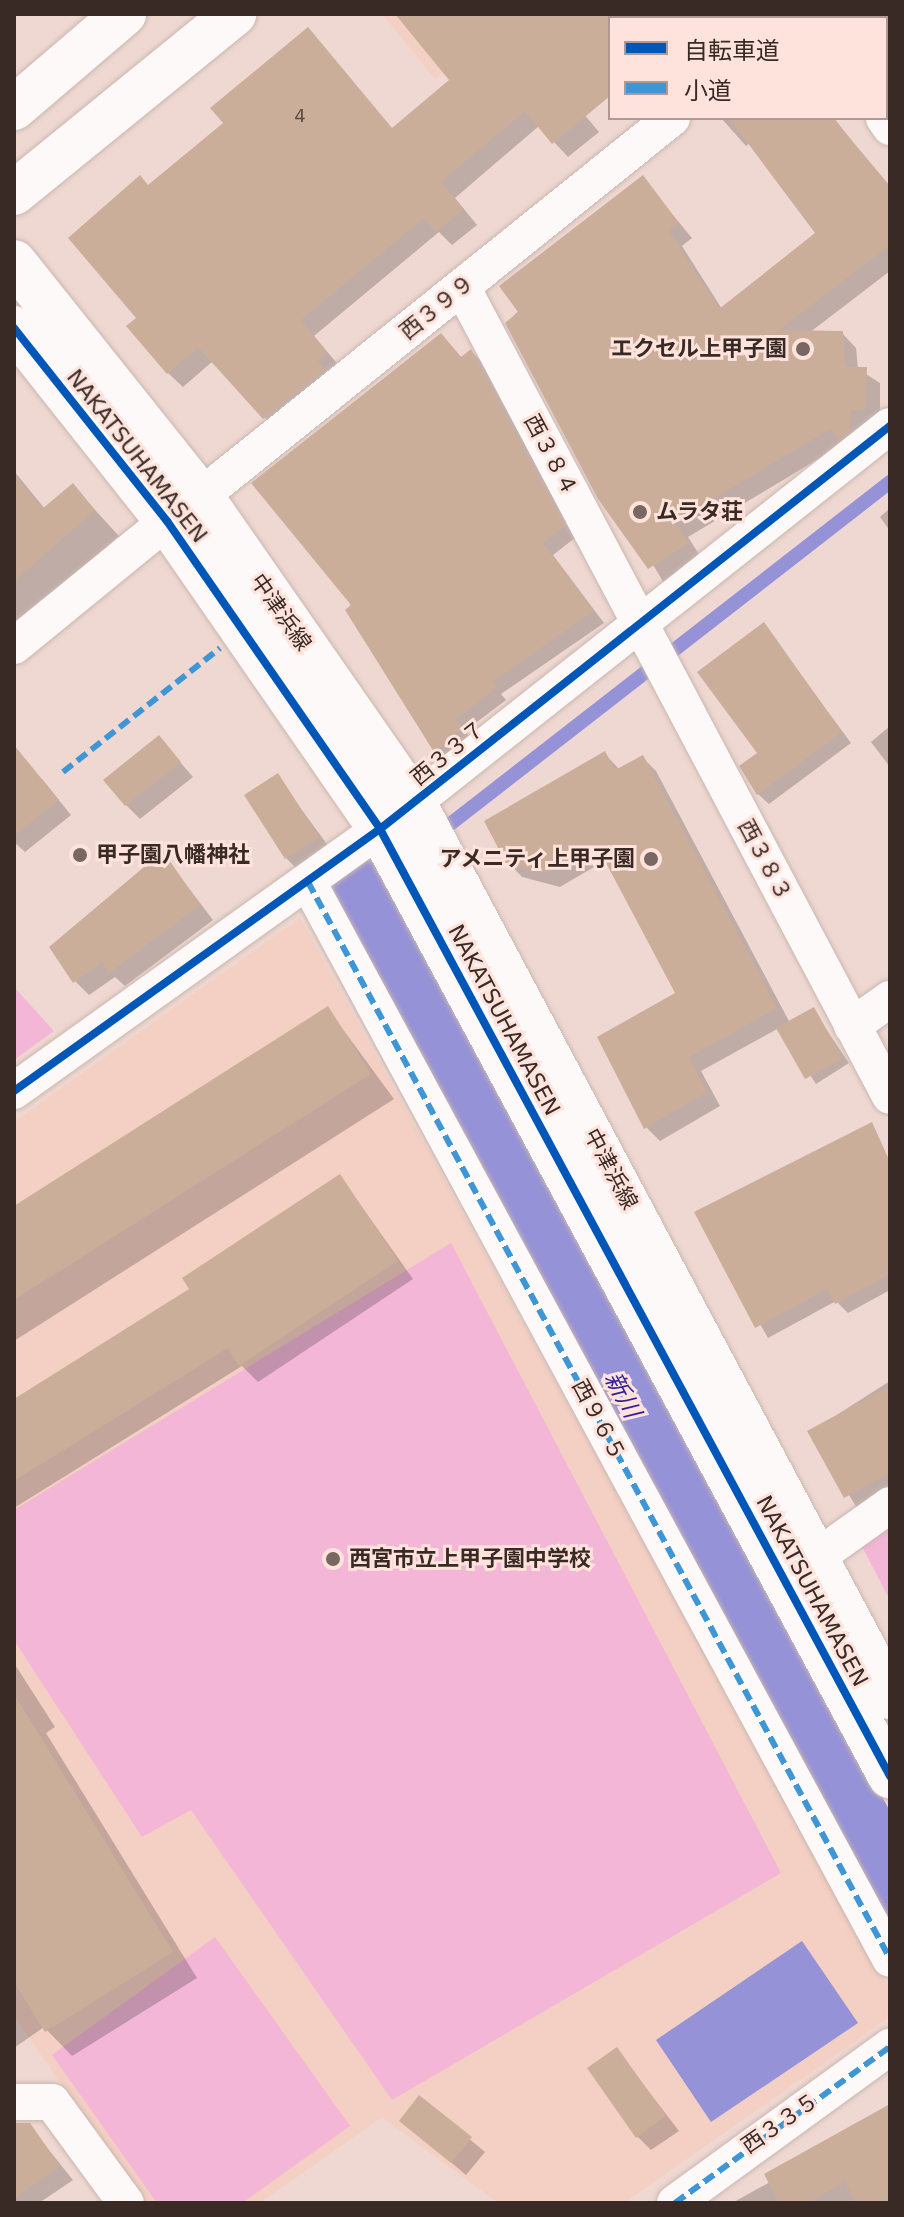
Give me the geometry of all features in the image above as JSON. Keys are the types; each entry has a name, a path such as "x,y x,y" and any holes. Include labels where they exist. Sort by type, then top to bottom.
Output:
{"main road":[{"path":"14,108 124,14"},
{"path":"14,193 234,14"},
{"name":"NAKATSUHAMASEN","path":"14,262 184,508 380,829 801,1568 890,1776"},
{"name":"NAKATSUHAMASEN","path":"14,328 184,508"},
{"name":"中津浜線","path":"184,508 414,803 801,1568 890,1697"}],"street":[{"name":"西３９９","path":"14,646 670,120"},
{"name":"西３８４","path":"462,287 640,623"},
{"name":"西３３７","path":"14,1091 380,829 890,426"},
{"name":"西３８３","path":"640,623 890,1096"},
{"name":"西９６５","path":"308,882 890,1959"},
{"path":"852,1026 890,999"},
{"path":"801,1568 890,1505"},
{"name":"西３３５","path":"675,2203 890,2047"},
{"path":"14,2102 52,2102 126,2203"}],"shaded area":[{"path":"382,14 513,14 435,79"},
{"name":"西宮市立上甲子園中学校","path":"300,918 890,1990 887,2019 624,2203 498,2203 382,2117 260,2203 144,2203 14,2016 14,1122"},
{"path":"14,987 54,1031 14,1060"},
{"path":"451,1243 781,1873 392,2100 191,1810 142,1837 14,1640 14,1510"},
{"path":"890,1526 890,1600 861,1545"},
{"path":"215,1937 350,2126 242,2203 157,2203 52,2055"},
{"path":"802,1941 858,2023 711,2122 656,2040"}],"building":[{"path":"395,14 610,14 608,98 552,144 525,111 441,182 464,209 436,232 424,218 301,320 327,352 318,361 325,370 263,419 198,347 167,374 126,326 136,318 68,238 140,175 148,185 223,123 210,108 308,27 392,128 449,80"},
{"path":"730,120 835,120 890,186 890,245 779,330 843,331 845,367 867,367 866,408 851,411 850,431 839,439 830,429 675,522 689,543 648,569 598,499 505,323 518,312 499,286 643,175 679,223 669,231 719,309 815,233"},
{"path":"441,333 461,357 471,349 565,526 543,543 594,611 492,682 496,688 456,719 463,729 434,752 345,610 351,605 251,483"},
{"path":"14,474 42,509 73,483 95,510 14,582"},
{"path":"764,622 842,732 757,795 739,766 757,753 697,672"},
{"path":"159,735 181,762 125,806 103,780"},
{"path":"14,745 59,800 14,836"},
{"path":"605,751 615,770 643,755 777,1008 689,1057 707,1092 644,1129 597,1037 675,993 596,844 545,873 506,863 484,821"},
{"path":"278,773 319,837 285,859 244,795"},
{"path":"163,851 200,905 109,973 102,963 73,983 49,947"},
{"path":"328,1006 371,1074 14,1300 14,1206"},
{"path":"814,1007 843,1059 805,1079 776,1028"},
{"path":"872,1122 890,1162 890,1274 835,1304 827,1289 755,1328 694,1212"},
{"path":"340,1174 398,1261 239,1366 228,1348 14,1481 14,1399 189,1289 182,1278"},
{"path":"890,1386 890,1473 844,1498 807,1431"},
{"path":"14,1694 173,1952 45,2032 14,1982"},
{"path":"617,2047 666,2116 636,2138 587,2068"},
{"path":"419,2095 472,2137 451,2163 399,2121"},
{"path":"890,2104 890,2203 856,2203 845,2182 807,2203 779,2203 764,2174"},
{"path":"14,2123 30,2123 60,2166 14,2199"}],"waterway":[{"path":"449,825 890,482"},
{"name":"新川","path":"360,894 401,983 890,1894"}],"marked path":[{"path":"63,772 220,648"},
{"path":"308,882 890,1959"},
{"path":"675,2203 890,2047"}],"cycle path":[{"path":"14,328 167,521 380,829 890,1776"},
{"path":"14,1091 380,829 890,426"}],"place":[{"name":"エクセル上甲子園","path":"803,349"},
{"name":"ムラタ荘","path":"640,512"},
{"name":"甲子園八幡神社","path":"80,855"},
{"name":"アメニティ上甲子園","path":"651,859"},
{"name":"西宮市立上甲子園中学校","path":"333,1559"}]}
